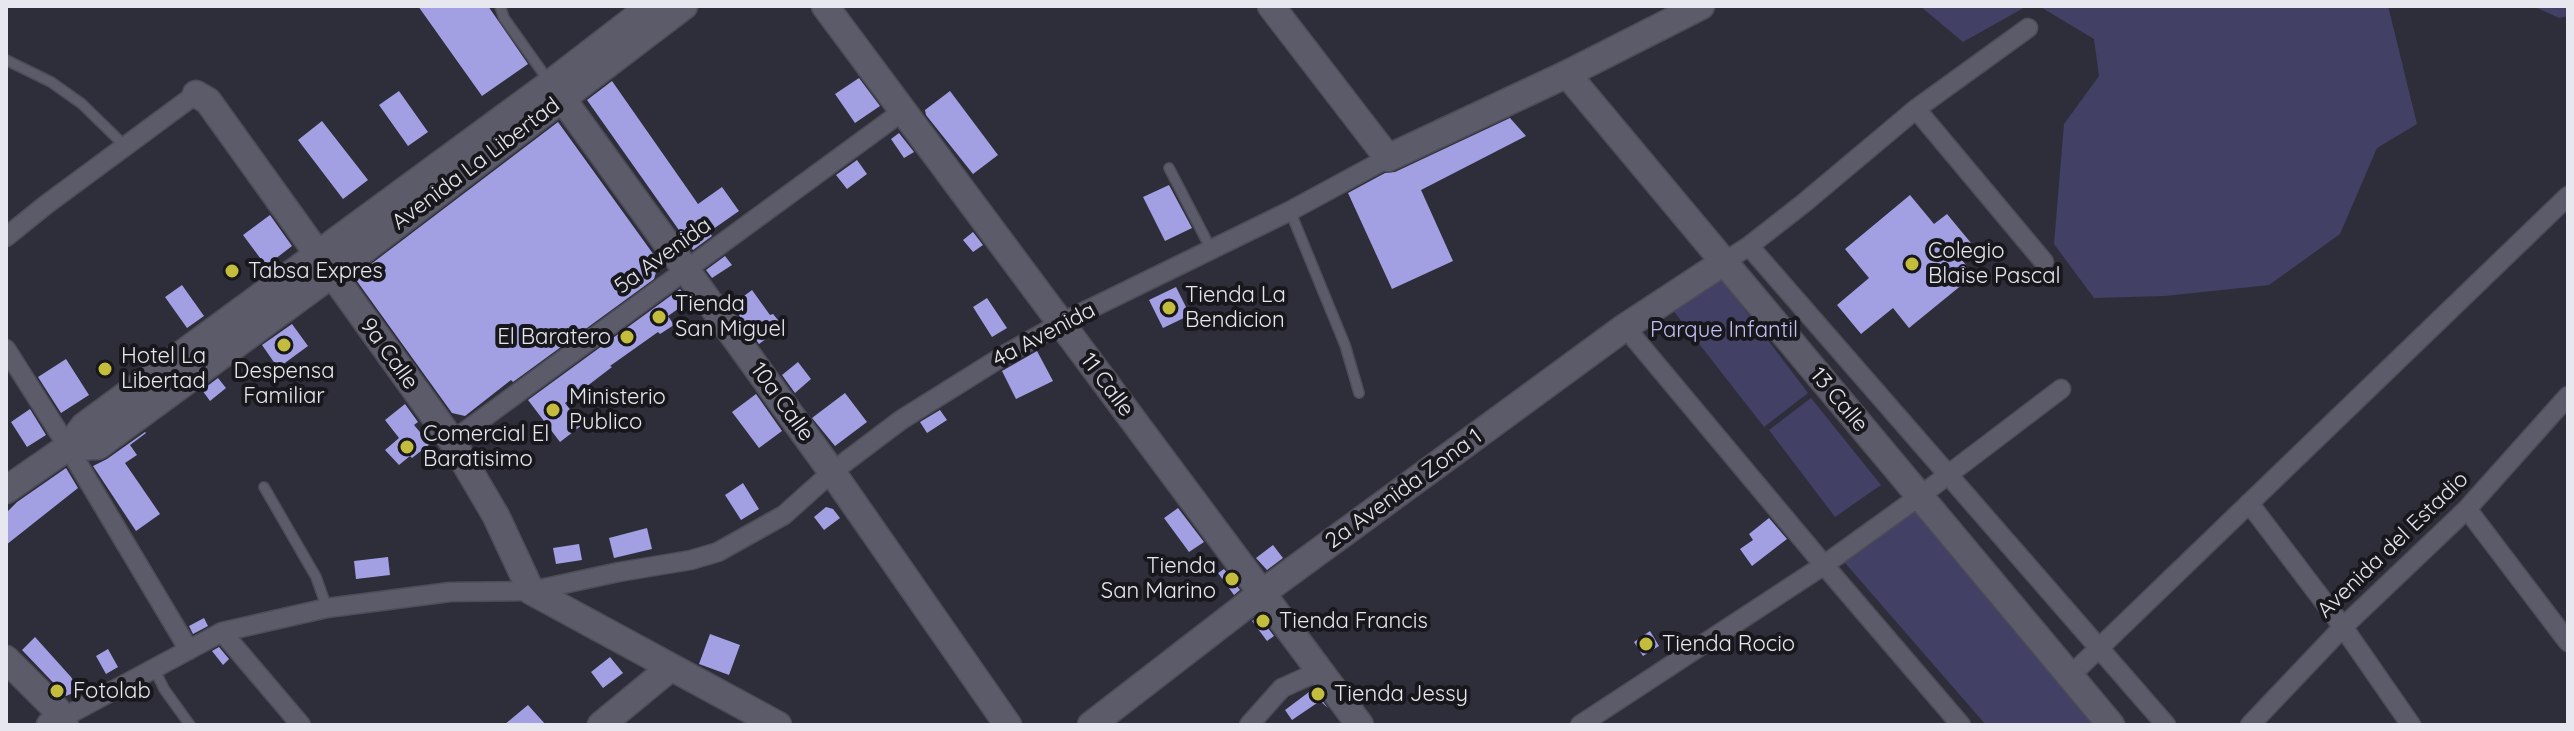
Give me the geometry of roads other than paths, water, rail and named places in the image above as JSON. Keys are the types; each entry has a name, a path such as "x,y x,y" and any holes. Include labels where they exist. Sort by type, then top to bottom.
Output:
{"street":[{"name":"Avenida La Libertad","path":"556,90 651,6"},
{"name":"Avenida La Libertad","path":"6,490 68,447 98,446 324,264 556,90 684,6"},
{"name":"11 Calle","path":"825,6 1360,725"},
{"path":"1271,6 1388,158"},
{"name":"4a Avenida","path":"531,591 718,552 784,515 832,472 901,420 1061,323 1212,251 1388,158 1567,74 1701,6"},
{"path":"1724,262 1749,246 1916,109 2028,28"},
{"name":"13 Calle","path":"1567,74 2111,725"},
{"name":"10a Calle","path":"556,90 832,472 1008,725"},
{"path":"6,237 196,94"},
{"name":"9a Calle","path":"196,94 208,101 452,441 496,516 531,591"},
{"path":"1916,109 2044,262"},
{"name":"5a Avenida","path":"452,441 903,111"},
{"path":"2070,676 2568,196"},
{"name":"13 Calle","path":"1749,246 2166,725"},
{"name":"2a Avenida Zona 1","path":"1091,725 1262,593 1625,327 1724,262"},
{"path":"1625,327 1961,725"},
{"path":"6,349 189,650"},
{"path":"1580,725 1824,565 2061,389"},
{"name":"Avenida del Estadio","path":"2250,725 2343,627 2467,509 2568,396"},
{"path":"2249,503 2343,627 2411,725"},
{"path":"2467,509 2568,642"},
{"path":"6,659 61,722 222,632 327,608 450,592 531,591 778,725"},
{"path":"222,632 301,725"},
{"path":"601,725 670,668"},
{"path":"1249,725 1282,688 1320,671"}],"lane":[{"path":"500,6 504,18 556,90"},
{"path":"6,60 51,82 82,104 126,147"},
{"path":"1169,168 1212,251"},
{"path":"1290,211 1345,345 1359,393"},
{"path":"264,487 316,577 327,608"},
{"path":"155,670 164,689 190,725"}],"place":[{"name":"Colegio Blaise Pascal","path":"1912,264"},
{"name":"Tabsa Expres","path":"232,271"},
{"name":"Tienda La Bendicion","path":"1169,308"},
{"name":"Tienda San Miguel","path":"659,317"},
{"name":"El Baratero","path":"627,337"},
{"name":"Despensa Familiar","path":"284,345"},
{"name":"Hotel La Libertad","path":"105,369"},
{"name":"Ministerio Publico","path":"553,410"},
{"name":"Comercial El Baratisimo","path":"407,447"},
{"name":"Tienda San Marino","path":"1232,579"},
{"name":"Tienda Francis","path":"1263,621"},
{"name":"Tienda Rocio","path":"1646,644"},
{"name":"Fotolab","path":"57,691"},
{"name":"Tienda Jessy","path":"1318,694"}],"park label":[{"name":"Parque Infantil","path":"1724,330"}]}
